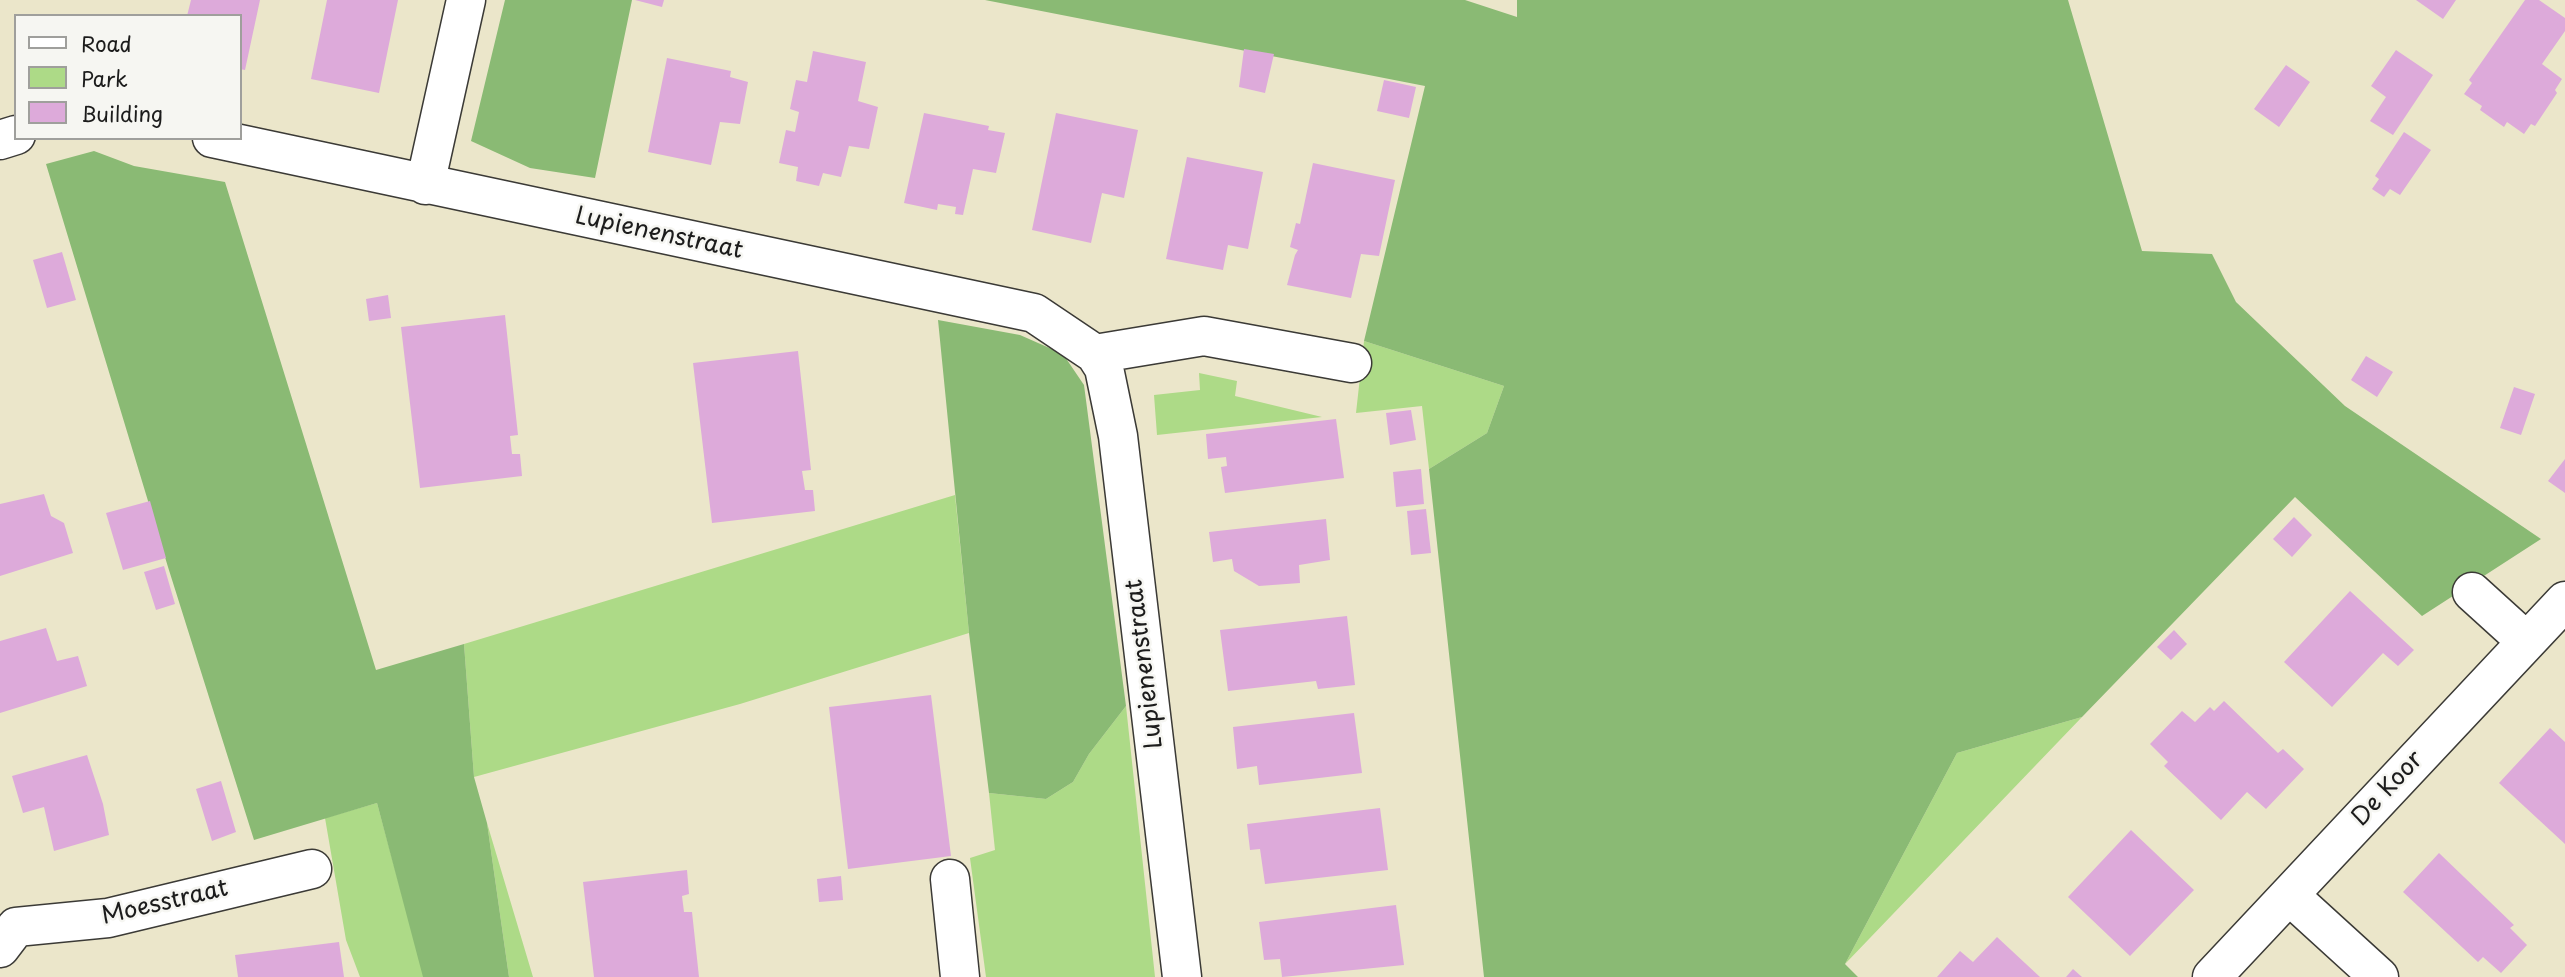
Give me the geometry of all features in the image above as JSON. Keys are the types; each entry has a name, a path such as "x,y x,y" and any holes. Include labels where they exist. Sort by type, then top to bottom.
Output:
{"street":[{"path":"425,185 466,0"},
{"name":"Lupienenstraat","path":"221,140 1034,313 1095,354 1104,368 1118,436 1182,977"},
{"path":"1095,354 1204,336 1352,363"},
{"path":"2472,592 2526,641"},
{"name":"De Koor","path":"2212,977 2565,601"},
{"name":"Moesstraat","path":"5,929 108,918 312,869"},
{"path":"950,879 960,977"},
{"path":"2289,895 2379,977"}],"green space":[{"path":"505,0 632,0 595,178 530,168 471,141"},
{"path":"985,0 1465,0 1517,17 1517,0 2068,0 2142,251 2212,254 2236,302 2345,406 2541,539 2422,616 2295,497 2082,717 1957,753 1845,964 1858,977 1484,977 1429,469 1487,433 1504,386 1364,341 1425,86"},
{"path":"94,151 134,166 225,182 376,670 464,644 474,777 487,823 509,977 423,977 377,803 254,840 46,164"},
{"path":"938,320 1020,335 1063,354 1084,385 1126,706 1089,754 1073,782 1046,799 989,793 969,633"},
{"path":"1364,341 1504,386 1487,433 1429,469 1422,406 1356,413"},
{"path":"1199,373 1237,381 1235,396 1322,417 1157,435 1154,395 1200,390"},
{"path":"955,495 969,633 740,704 474,777 464,644"},
{"path":"1126,706 1155,977 986,977 970,858 995,850 989,793 1046,799 1073,782 1089,754"},
{"path":"2082,717 1845,964 1957,753"},
{"path":"377,803 423,977 360,977 346,940 325,818"},
{"path":"487,823 533,977 509,977"}],"building":[{"path":"191,0 260,0 245,70 242,69 242,14 188,14"},
{"path":"327,0 398,0 379,93 311,79"},
{"path":"635,0 664,0 662,7"},
{"path":"2416,0 2456,0 2443,19"},
{"path":"2525,0 2539,0 2565,18 2565,31 2542,64 2562,79 2555,90 2557,93 2535,126 2531,124 2524,134 2507,122 2504,127 2480,110 2482,106 2464,94 2472,83 2469,80"},
{"path":"1244,49 1274,54 1265,93 1239,87"},
{"path":"2396,50 2433,75 2393,135 2370,121 2386,97 2371,86"},
{"path":"813,51 866,62 858,101 878,107 869,149 849,146 841,177 823,173 819,186 796,181 798,167 779,163 786,130 795,132 799,112 790,109 796,80 807,82"},
{"path":"667,58 731,71 730,77 748,82 740,124 720,122 711,165 648,152"},
{"path":"2286,65 2310,82 2279,127 2254,109"},
{"path":"1384,80 1416,87 1409,118 1377,111"},
{"path":"924,113 989,126 988,130 1005,133 996,173 973,169 963,215 955,214 956,207 938,204 937,210 904,203"},
{"path":"1056,113 1138,130 1124,198 1102,193 1091,243 1032,230"},
{"path":"2404,132 2431,150 2400,195 2390,189 2384,197 2372,189 2379,179 2375,176"},
{"path":"1187,157 1263,172 1248,249 1228,245 1223,270 1166,259"},
{"path":"1313,163 1395,180 1379,256 1361,254 1351,298 1287,285 1298,250 1290,247 1296,223 1300,224"},
{"path":"62,252 76,300 47,308 33,260"},
{"path":"388,295 391,318 369,321 366,299"},
{"path":"505,315 518,435 510,436 512,454 520,454 522,476 420,488 401,327"},
{"path":"798,351 811,470 802,471 805,490 813,490 815,511 712,523 693,363"},
{"path":"2366,356 2393,372 2377,397 2351,380"},
{"path":"2514,387 2535,394 2521,435 2500,428"},
{"path":"1411,410 1416,440 1390,445 1386,413"},
{"path":"1336,419 1344,478 1225,493 1221,467 1227,466 1226,457 1208,459 1206,434"},
{"path":"2565,459 2565,493 2548,481"},
{"path":"1421,469 1424,504 1396,507 1393,472"},
{"path":"44,494 51,516 64,523 73,553 0,576 0,504"},
{"path":"150,501 166,558 123,570 106,513"},
{"path":"1426,509 1431,553 1411,555 1407,511"},
{"path":"2294,517 2312,535 2292,557 2273,539"},
{"path":"1326,519 1330,560 1299,565 1300,583 1259,586 1234,571 1232,559 1213,562 1209,532"},
{"path":"164,566 175,604 156,610 144,572"},
{"path":"2350,591 2414,650 2398,666 2383,653 2332,707 2284,662"},
{"path":"1347,616 1355,685 1318,689 1316,681 1228,691 1220,630"},
{"path":"46,628 57,661 78,656 87,686 0,713 0,641"},
{"path":"2174,630 2187,644 2171,660 2157,647"},
{"path":"931,695 951,856 848,869 829,707"},
{"path":"2224,701 2278,753 2283,749 2304,769 2266,809 2247,792 2221,820 2164,766 2168,762 2150,744 2182,711 2195,722 2210,707 2214,711"},
{"path":"1354,713 1362,773 1259,785 1257,766 1237,769 1233,727"},
{"path":"2550,728 2565,742 2565,844 2499,783"},
{"path":"87,755 103,804 109,835 54,851 44,807 23,813 12,776"},
{"path":"221,781 236,832 212,841 196,789"},
{"path":"1380,808 1388,870 1265,884 1260,849 1250,850 1247,824"},
{"path":"2131,830 2194,890 2130,956 2068,897"},
{"path":"2439,853 2514,925 2510,928 2527,945 2501,973 2483,957 2478,962 2403,892"},
{"path":"687,870 689,894 682,896 684,912 692,912 699,977 594,977 583,882"},
{"path":"841,876 843,900 819,902 817,879"},
{"path":"1396,905 1404,965 1282,977 1280,959 1264,960 1259,922"},
{"path":"1997,937 2040,977 1937,977 1960,951 1973,962"},
{"path":"339,942 344,977 238,977 235,955"},
{"path":"2073,969 2082,977 2066,977"}]}
